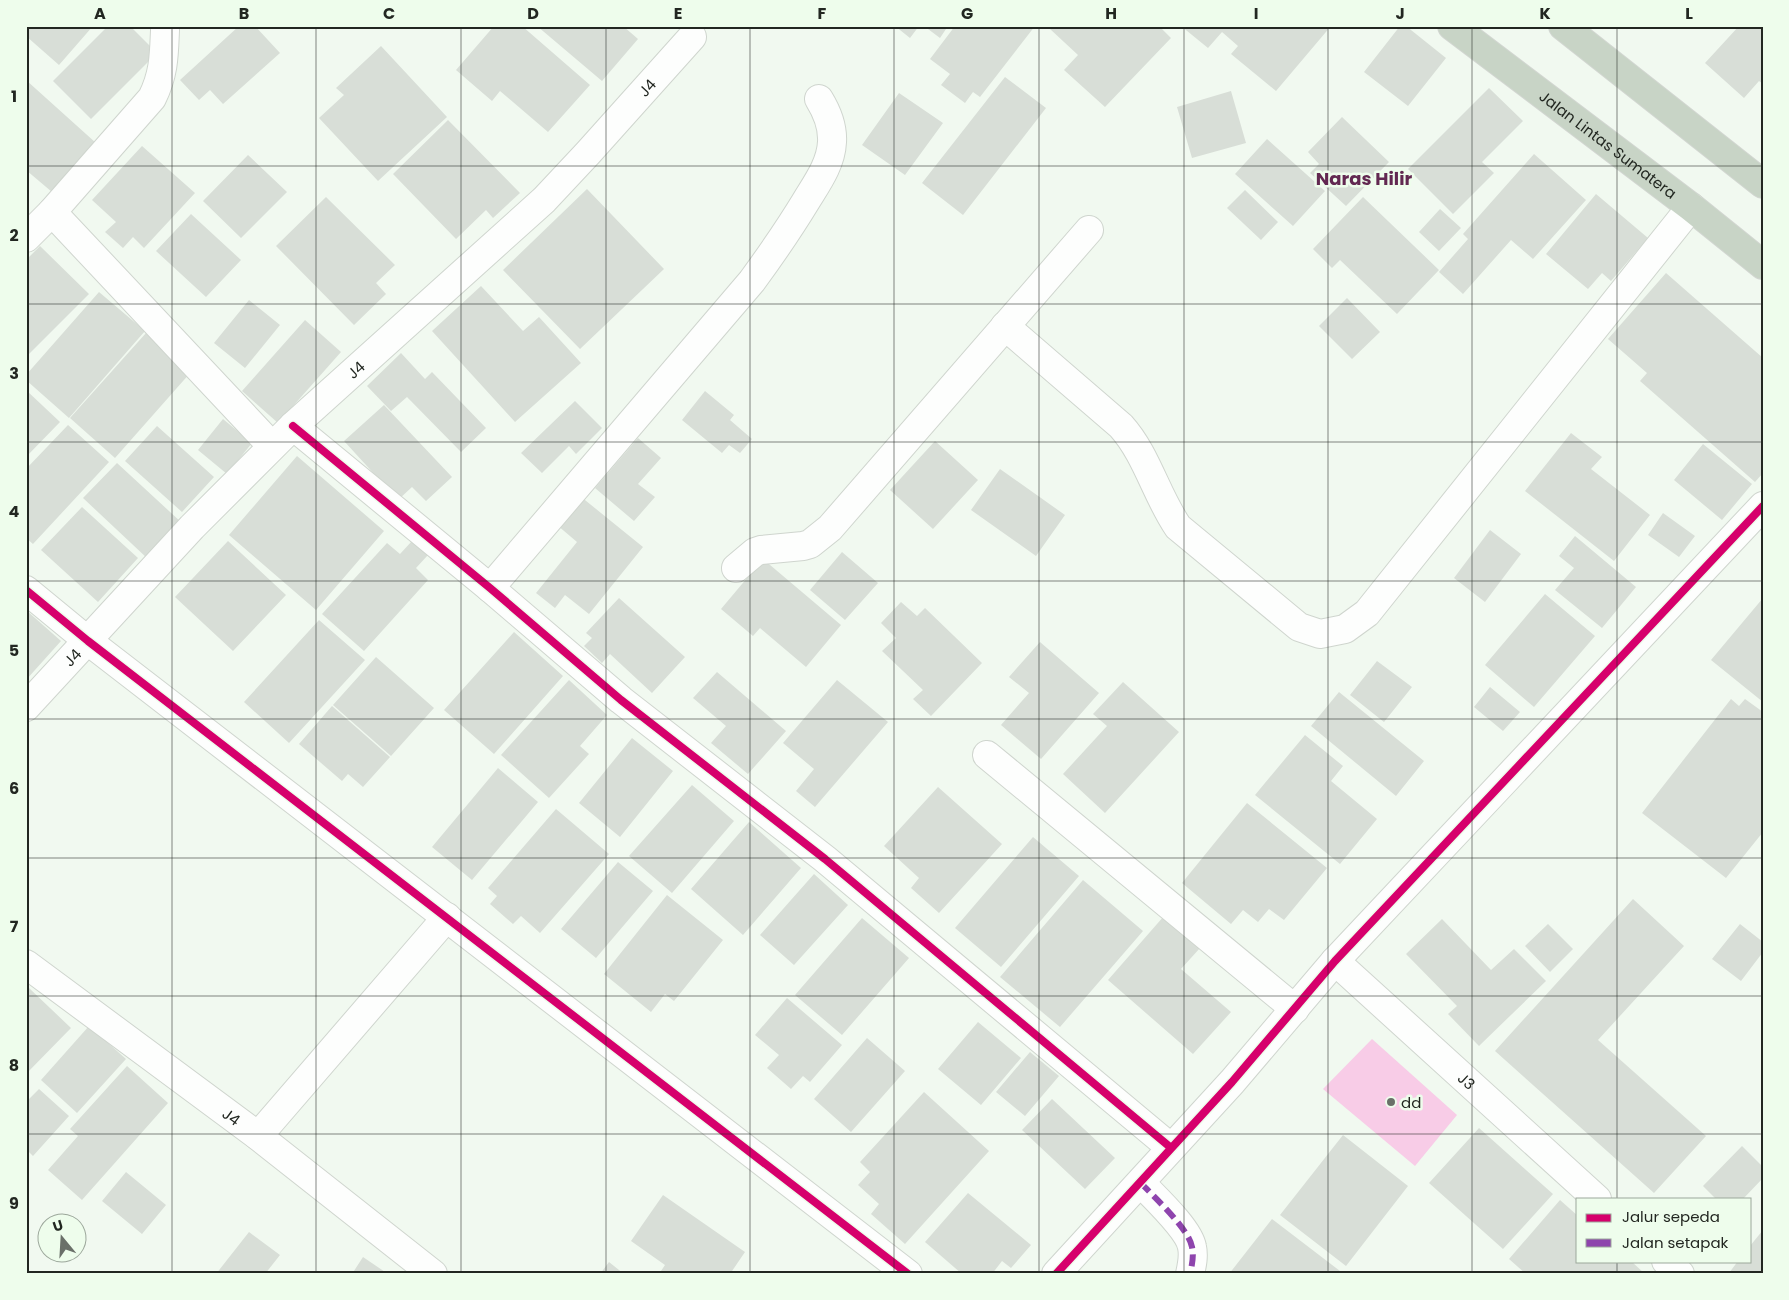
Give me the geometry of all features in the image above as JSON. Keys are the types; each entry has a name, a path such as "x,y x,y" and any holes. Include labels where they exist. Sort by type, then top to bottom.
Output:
{"highway":[{"name":"Jalan Lintas Sumatera","path":"1452,26 1763,265"},
{"path":"1568,28 1763,184"}],"street":[{"path":"166,27 163,71 159,85 152,98 37,220 272,446"},
{"name":"J4","path":"26,707 192,527 272,446 544,200 588,154 692,37"},
{"path":"490,588 746,288 786,233 826,167 832,143 831,126 828,112 820,99"},
{"path":"1005,326 1121,426 1130,436 1178,527 1299,627 1320,634 1345,629 1367,613 1691,208"},
{"path":"736,568 755,552 810,544 830,528 1089,230"},
{"path":"293,426 490,588 621,700 825,859 1170,1148"},
{"path":"1056,1274 1232,1082 1336,961 1763,506"},
{"path":"26,590 88,641 908,1274"},
{"path":"987,755 1295,1009"},
{"path":"258,1136 446,917"},
{"name":"J3","path":"1336,961 1596,1198"},
{"name":"J4","path":"26,964 258,1136 433,1274"},
{"path":"1141,1183 1187,1234 1192,1246 1193,1260 1190,1274"},
{"path":"1667,1262 1680,1274"}],"shaded area":[{"name":"dd","path":"1372,1039 1457,1115 1415,1166 1323,1089"}],"building":[{"path":"26,26 93,26 59,65 26,36"},
{"path":"108,26 130,26 157,53 91,119 53,81"},
{"path":"239,26 255,26 280,53 223,104 210,90 199,100 180,80"},
{"path":"494,26 522,26 590,85 548,132 500,91 492,101 456,70"},
{"path":"537,26 623,26 638,39 602,81"},
{"path":"895,26 919,26 910,38"},
{"path":"924,26 948,26 940,38"},
{"path":"955,26 1035,26 980,97 973,92 965,103 941,85 950,74 930,59"},
{"path":"1052,26 1159,26 1171,38 1105,107 1064,70 1078,55 1050,29"},
{"path":"1181,26 1331,26 1276,91 1231,54 1238,46 1222,32 1208,48"},
{"path":"1400,26 1406,26 1446,58 1408,106 1364,72"},
{"path":"1739,26 1763,26 1763,84 1759,81 1744,98 1705,63"},
{"path":"381,46 447,117 378,181 319,118 344,95 336,88"},
{"path":"1005,77 1046,108 963,215 922,183"},
{"path":"26,80 96,143 52,192 26,170"},
{"path":"1489,88 1523,121 1482,162 1494,173 1453,214 1408,169"},
{"path":"1231,91 1246,143 1192,158 1177,107"},
{"path":"899,93 943,123 905,175 862,145"},
{"path":"1342,117 1389,162 1346,206 1310,173 1319,164 1308,152"},
{"path":"448,120 520,193 493,218 486,210 456,239 393,174"},
{"path":"1267,139 1325,191 1293,226 1235,174"},
{"path":"142,146 195,193 144,248 133,237 123,248 105,232 116,222 92,200"},
{"path":"1534,154 1586,200 1533,259 1511,240 1463,294 1439,272 1468,239 1463,234"},
{"path":"248,155 287,192 241,238 203,201"},
{"path":"587,189 664,269 580,349 503,270"},
{"path":"1245,190 1278,222 1261,240 1227,208"},
{"path":"1596,194 1648,238 1611,281 1602,273 1588,289 1546,254"},
{"path":"326,197 395,265 376,283 386,294 354,325 276,246"},
{"path":"1363,197 1439,270 1397,314 1340,260 1332,268 1313,249"},
{"path":"1440,209 1461,228 1439,251 1419,232"},
{"path":"191,214 241,260 206,297 156,251"},
{"path":"40,246 89,294 26,357 26,260"},
{"path":"1666,273 1763,358 1763,473 1755,482 1640,381 1647,373 1608,339"},
{"path":"481,286 523,331 539,317 581,363 515,422 432,331"},
{"path":"99,292 145,331 69,418 26,380 26,375"},
{"path":"1347,298 1380,332 1352,359 1319,326"},
{"path":"249,300 280,325 245,368 214,343"},
{"path":"305,320 341,352 278,423 242,391"},
{"path":"146,333 191,372 115,458 70,418"},
{"path":"401,353 425,379 432,372 486,428 461,452 407,397 391,411 367,386"},
{"path":"26,390 60,422 26,457"},
{"path":"705,391 734,415 730,420 752,439 740,453 729,445 722,453 682,420"},
{"path":"575,401 602,428 576,454 569,446 542,473 521,453"},
{"path":"384,405 452,477 426,501 412,487 398,500 344,441"},
{"path":"223,419 252,443 227,474 198,450"},
{"path":"68,425 109,462 33,544 26,538 26,469"},
{"path":"157,426 214,477 182,512 125,461"},
{"path":"1571,433 1602,457 1591,469 1650,515 1614,561 1525,491"},
{"path":"638,438 661,458 638,484 655,497 634,521 595,488"},
{"path":"935,441 978,480 933,529 890,490"},
{"path":"1703,444 1752,484 1722,520 1674,480"},
{"path":"297,456 384,531 316,610 229,535"},
{"path":"117,463 182,523 148,559 83,498"},
{"path":"1000,469 1065,515 1036,556 971,510"},
{"path":"580,496 643,547 589,614 565,595 555,608 536,593 577,542 557,525"},
{"path":"82,507 138,558 98,602 41,550"},
{"path":"1663,513 1695,536 1679,557 1648,535"},
{"path":"1490,530 1521,554 1485,602 1454,578"},
{"path":"1575,536 1636,587 1602,628 1555,590 1574,568 1559,556"},
{"path":"228,541 286,595 233,651 175,597"},
{"path":"412,541 428,555 416,568 428,580 364,651 322,614 387,543 400,554"},
{"path":"842,552 878,583 845,620 810,590"},
{"path":"763,559 841,625 806,667 760,628 753,636 721,609"},
{"path":"1545,594 1595,636 1534,707 1485,665"},
{"path":"619,598 685,657 652,693 610,654 602,663 584,646 592,638 586,633"},
{"path":"1763,598 1763,702 1711,660"},
{"path":"901,602 917,616 925,608 982,663 931,716 913,699 923,690 882,651 896,638 881,623"},
{"path":"26,610 61,641 26,680"},
{"path":"319,620 365,660 289,743 244,702"},
{"path":"514,632 563,676 494,754 444,710"},
{"path":"1040,642 1099,693 1041,759 1001,725 1029,693 1009,677"},
{"path":"376,657 434,708 391,756 333,705"},
{"path":"1377,661 1412,687 1384,722 1350,695"},
{"path":"717,672 786,731 748,774 711,743 726,726 693,698"},
{"path":"569,680 607,715 580,746 589,754 549,798 501,755"},
{"path":"837,680 888,722 815,807 796,791 814,769 783,743"},
{"path":"1123,682 1179,732 1105,813 1063,774 1107,726 1093,714"},
{"path":"1490,687 1520,712 1503,731 1474,707"},
{"path":"1339,692 1424,761 1396,796 1311,726"},
{"path":"1731,699 1739,706 1745,699 1763,712 1763,832 1726,878 1642,813"},
{"path":"332,706 390,757 363,787 348,774 342,781 299,744"},
{"path":"1305,735 1343,766 1331,781 1377,819 1340,864 1255,795"},
{"path":"632,738 673,771 620,837 579,803"},
{"path":"498,768 538,802 472,880 432,847"},
{"path":"692,785 734,821 672,893 629,856"},
{"path":"938,787 1002,844 939,913 911,888 919,878 884,846"},
{"path":"1247,803 1327,868 1284,920 1269,909 1258,922 1243,910 1231,924 1182,883"},
{"path":"556,809 609,854 540,933 521,916 513,924 490,904 497,896 488,888"},
{"path":"749,822 801,868 743,935 691,889"},
{"path":"1033,837 1079,876 1001,967 955,928"},
{"path":"618,862 653,891 596,958 561,929"},
{"path":"814,874 848,905 794,965 760,935"},
{"path":"1083,880 1143,931 1060,1027 1000,977"},
{"path":"667,895 723,940 674,1001 665,994 651,1012 604,974"},
{"path":"1633,899 1684,946 1598,1040 1706,1136 1654,1193 1495,1051"},
{"path":"1164,916 1200,948 1181,969 1231,1012 1193,1054 1108,980"},
{"path":"862,918 909,958 842,1035 795,995"},
{"path":"1442,919 1491,970 1514,949 1546,981 1479,1046 1448,1014 1457,1006 1406,954"},
{"path":"1548,924 1573,949 1550,972 1525,946"},
{"path":"1740,924 1763,942 1763,952 1741,981 1712,959"},
{"path":"29,988 71,1028 26,1074 26,991"},
{"path":"787,998 842,1045 810,1082 803,1076 791,1089 767,1068 779,1055 755,1035"},
{"path":"978,1022 1021,1058 981,1105 938,1069"},
{"path":"89,1026 126,1059 77,1113 41,1080"},
{"path":"867,1038 905,1071 851,1132 814,1099"},
{"path":"1030,1052 1059,1076 1025,1116 996,1092"},
{"path":"127,1066 168,1103 82,1200 48,1170 78,1136 70,1129"},
{"path":"39,1089 69,1116 33,1156 26,1149 26,1102"},
{"path":"924,1092 989,1151 905,1244 871,1214 879,1204 858,1185 870,1172 860,1162"},
{"path":"1052,1099 1115,1158 1085,1189 1022,1130"},
{"path":"1479,1128 1553,1194 1503,1249 1429,1183"},
{"path":"1343,1135 1408,1186 1346,1266 1280,1215"},
{"path":"1742,1146 1763,1167 1763,1178 1744,1198 1715,1198 1703,1186"},
{"path":"126,1172 166,1205 142,1234 102,1201"},
{"path":"968,1193 1031,1245 1011,1268 1002,1261 992,1274 962,1274 925,1242"},
{"path":"663,1195 745,1252 730,1274 659,1274 665,1265 631,1241"},
{"path":"1560,1200 1576,1214 1576,1262 1632,1262 1645,1274 1526,1274 1509,1259"},
{"path":"1272,1219 1340,1271 1338,1274 1229,1274"},
{"path":"1763,1230 1763,1274 1730,1274 1737,1262 1752,1262 1752,1244"},
{"path":"249,1232 280,1255 265,1274 216,1274"},
{"path":"363,1257 388,1274 352,1274"},
{"path":"609,1262 624,1274 600,1274"}],"marked path":[{"path":"1141,1183 1185,1231 1193,1254 1190,1274"}],"cycle path":[{"path":"293,426 490,588 621,700 825,859 1170,1147"},
{"path":"1056,1274 1232,1082 1335,961 1763,506"},
{"path":"26,590 88,641 908,1274"}],"place":[{"name":"dd","path":"1391,1102"}],"district":[{"name":"Naras Hilir","path":"1364,178"}]}
